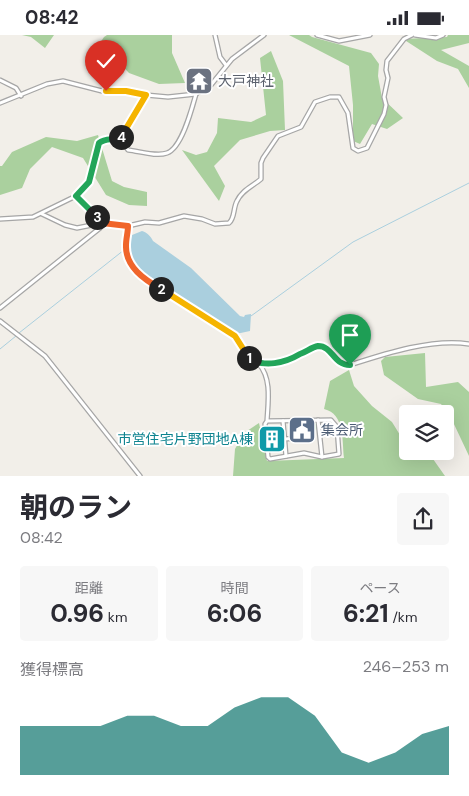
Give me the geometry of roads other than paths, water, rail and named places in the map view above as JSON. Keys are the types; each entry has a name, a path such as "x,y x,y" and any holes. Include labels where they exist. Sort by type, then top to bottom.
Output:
{"street":[{"path":"215,35 220,57 226,65"},
{"path":"0,103 63,81 102,91 126,91 168,97 196,94 211,85 232,59 264,35"},
{"path":"317,35 340,41 370,35"},
{"path":"42,214 65,225 77,228 102,223 128,226 159,223 184,216 202,219 215,224 231,222 236,202 241,194 262,179 261,163 272,144 280,134 301,127 313,103 322,99 339,97 348,113 353,148 358,151 367,148 384,114 386,105 384,97 388,78 386,70 387,61 404,39 413,35 436,38 443,35"},
{"path":"0,80 16,88 21,96"},
{"path":"123,134 124,144 128,150 160,154 167,153 176,145 182,134 196,94"},
{"path":"0,219 33,217 76,196 89,182 99,143 109,138 118,139 123,134 146,95"},
{"path":"76,196 102,223"},
{"path":"0,307 100,228 102,223"},
{"path":"128,226 126,252 131,264 140,276 235,336 247,356 259,363 266,374 268,385 267,421 265,424 268,457 270,459 304,453 322,457 339,454 337,427 331,420 267,421"},
{"path":"0,321 45,355 140,476"},
{"path":"259,363 272,363 292,359 316,346 327,348 343,365 350,365 407,348 444,344 469,344"},
{"path":"318,420 322,457"},
{"path":"283,421 286,456"},
{"path":"285,439 297,438"}],"water":[{"path":"142,231 191,268 240,316 244,317 251,314 250,331 236,334 175,293 144,275 130,257 129,249 132,235"}],"waterway":[{"path":"251,316 353,242 469,183"},
{"path":"19,333 124,250"},
{"path":"0,349 16,336"}],"place":[{"name":"大戸神社","path":"199,81"},
{"name":"集会所","path":"302,430"},
{"name":"市営住宅片野団地A棟","path":"272,439"}]}
